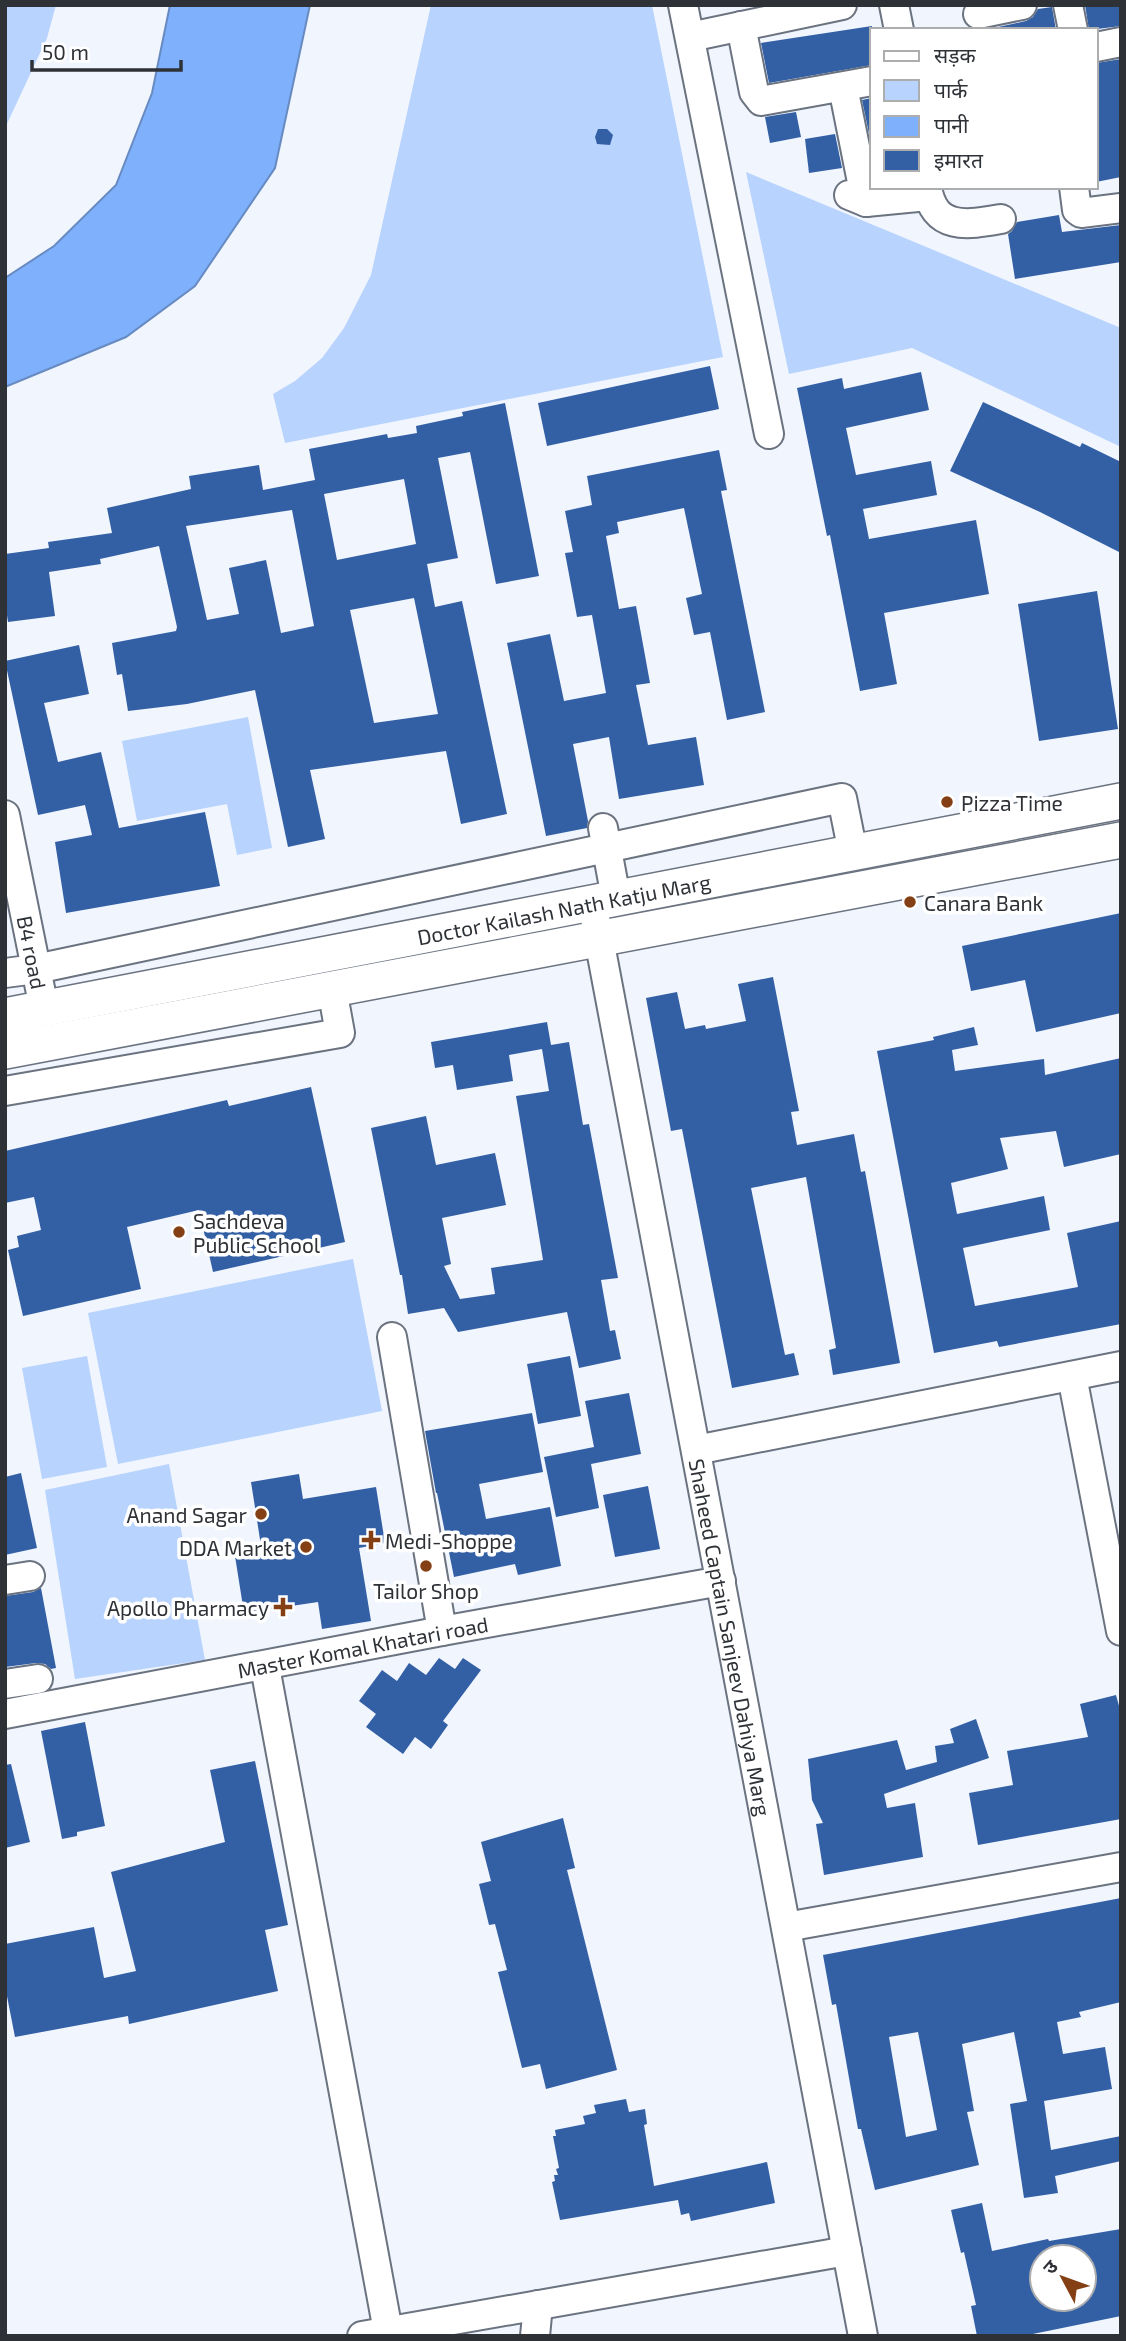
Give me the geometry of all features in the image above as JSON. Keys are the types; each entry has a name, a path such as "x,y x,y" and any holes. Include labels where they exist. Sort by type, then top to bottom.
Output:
{"main road":[{"name":"Doctor Kailash Nath Katju Marg","path":"6,1012 44,1008 1121,800"},
{"name":"Doctor Kailash Nath Katju Marg","path":"5,1051 1121,840"}],"street":[{"path":"684,5 769,434"},
{"path":"690,37 842,5"},
{"path":"894,5 899,28"},
{"path":"978,14 1023,5"},
{"path":"1068,5 1073,28"},
{"path":"741,26 754,92 761,101 870,81"},
{"path":"1098,47 1121,42"},
{"path":"843,87 855,197 927,192 936,209 946,219 958,224 1000,219"},
{"path":"1074,189 1077,210 1081,214 1121,208"},
{"path":"5,973 604,838 842,798 853,853"},
{"name":"B4 road","path":"5,815 44,1008"},
{"name":"Shaheed Captain Sanjeev Dahiya Marg","path":"604,838 604,900 599,939 863,2336"},
{"path":"5,1091 340,1033 332,989"},
{"path":"392,1337 442,1631"},
{"path":"695,1450 1121,1366"},
{"path":"1072,1376 1121,1631"},
{"name":"Master Komal Khatari road","path":"5,1714 721,1581"},
{"path":"265,1667 375,2334 847,2251"},
{"path":"5,1684 38,1679"},
{"path":"786,1927 1121,1867"},
{"path":"535,2336 538,2305"}],"green space":[{"path":"5,5 56,5 47,38 5,128"},
{"path":"431,5 652,5 723,357 285,443 273,394 295,381 322,358 344,328 371,275"},
{"path":"746,172 1121,328 1121,447 912,348 789,374"},
{"path":"248,717 272,848 237,855 227,804 137,821 122,741"},
{"path":"353,1259 382,1411 118,1464 88,1313"},
{"path":"87,1356 107,1467 42,1479 22,1368"},
{"path":"169,1464 205,1660 75,1679 45,1490"}],"water":[{"path":"170,5 310,5 275,168 195,286 126,337 5,387 5,278 54,246 116,185 152,93"}],"building":[{"path":"1085,5 1121,5 1121,26 1089,28"},
{"path":"1052,7 1056,28 993,28 1026,21 1033,17 1038,9"},
{"path":"872,26 870,65 769,83 761,43"},
{"path":"1121,59 1121,177 1098,182 1098,63"},
{"path":"870,98 870,138 862,100"},
{"path":"796,112 801,137 770,143 765,117"},
{"path":"598,129 607,129 613,135 610,145 597,144 595,137"},
{"path":"835,134 842,168 809,173 805,139"},
{"path":"1059,215 1062,232 1121,225 1121,262 1015,279 1008,234 1017,222"},
{"path":"710,366 719,409 547,446 538,403"},
{"path":"921,372 929,410 846,428 856,475 931,461 937,495 863,509 869,539 976,520 989,594 884,613 897,684 860,691 830,535 827,536 797,388 842,378 844,389"},
{"path":"983,402 1080,447 1082,443 1121,462 1121,553 950,471"},
{"path":"505,403 539,576 496,584 470,452 438,458 458,558 427,564 435,607 462,601 507,814 461,824 446,751 310,770 325,839 288,847 255,690 187,704 128,711 122,674 117,675 112,643 176,631 177,627 159,546 100,559 101,564 49,572 55,616 8,622 5,602 5,554 49,548 48,542 112,533 107,508 191,489 189,476 259,465 263,490 315,480 309,449 387,434 388,438 417,433 416,426 463,416 462,412","holes":["404,479 416,544 337,560 324,494","292,510 314,626 281,633 266,560 229,568 239,614 207,620 186,526","414,598 438,714 374,723 350,610"]},
{"path":"719,450 727,490 721,491 765,712 727,720 710,632 694,635 686,598 702,594 684,508 617,522 619,533 606,536 619,609 636,606 650,683 636,685 648,745 696,737 704,785 619,799 609,737 573,744 588,821 587,828 546,836 507,643 550,634 564,701 606,693 592,615 577,617 565,553 573,552 565,511 592,505 587,476"},
{"path":"1097,591 1118,729 1039,741 1018,604"},
{"path":"79,645 89,694 44,703 58,762 101,752 119,828 205,812 220,886 66,913 55,842 92,835 85,805 38,815 5,661"},
{"path":"1121,913 1121,1013 1036,1032 1025,980 971,991 962,946"},
{"path":"773,977 799,1111 791,1112 797,1145 854,1134 861,1172 865,1171 900,1363 833,1375 829,1350 836,1348 806,1177 751,1188 785,1355 794,1353 799,1375 732,1388 682,1129 671,1131 646,998 677,992 685,1029 705,1025 706,1029 746,1021 738,984"},
{"path":"547,1022 551,1045 569,1042 583,1125 589,1124 618,1278 601,1280 610,1331 615,1330 621,1359 579,1368 567,1312 458,1332 444,1308 408,1314 371,1128 426,1116 436,1165 495,1153 506,1205 442,1218 451,1264 444,1266 460,1299 495,1294 491,1268 543,1260 516,1096 549,1091 542,1049 509,1055 513,1081 457,1090 453,1065 435,1068 431,1042"},
{"path":"974,1027 978,1045 952,1050 955,1071 1044,1059 1045,1075 1121,1058 1121,1154 1064,1167 1056,1131 1000,1138 1008,1169 951,1183 957,1214 1044,1196 1050,1230 963,1248 975,1306 1078,1287 1067,1233 1121,1221 1121,1324 999,1347 997,1341 934,1353 877,1051 934,1040 933,1037"},
{"path":"311,1087 345,1242 213,1272 199,1210 127,1227 141,1289 23,1316 8,1250 19,1247 17,1236 41,1230 34,1197 5,1203 5,1151 227,1100 229,1106"},
{"path":"570,1356 581,1416 538,1424 527,1364"},
{"path":"629,1393 641,1454 591,1464 599,1508 556,1517 544,1457 594,1447 585,1401"},
{"path":"532,1413 543,1472 479,1484 486,1519 550,1507 561,1566 518,1575 515,1564 454,1577 425,1431"},
{"path":"21,1473 37,1548 5,1555 5,1477"},
{"path":"299,1474 303,1499 376,1487 385,1543 359,1548 371,1621 322,1629 318,1602 244,1613 235,1556 262,1552 251,1482"},
{"path":"648,1486 660,1549 615,1557 603,1495"},
{"path":"41,1588 56,1668 51,1669 45,1664 36,1663 5,1667 5,1596 33,1592"},
{"path":"439,1658 455,1669 463,1658 481,1670 443,1721 448,1725 431,1749 415,1737 403,1754 366,1727 376,1714 359,1701 382,1670 397,1681 409,1663 426,1675"},
{"path":"1116,1695 1121,1713 1121,1819 978,1845 969,1793 1013,1785 1007,1751 1088,1737 1080,1704"},
{"path":"976,1719 989,1758 884,1794 887,1808 915,1803 923,1857 824,1875 816,1824 823,1823 812,1800 808,1759 897,1740 906,1770 937,1762 935,1746 954,1743 950,1729"},
{"path":"85,1722 105,1826 77,1832 77,1836 62,1839 41,1731"},
{"path":"255,1761 288,1925 265,1930 278,1991 129,2024 128,2016 15,2037 5,1986 5,1944 94,1927 104,1978 136,1971 111,1872 225,1842 210,1770"},
{"path":"11,1764 30,1842 5,1848 5,1765"},
{"path":"563,1818 575,1868 567,1870 617,2070 546,2089 540,2064 522,2068 498,1972 507,1970 495,1924 489,1925 479,1884 491,1881 481,1842"},
{"path":"1121,1898 1121,2002 1079,2012 1081,2017 1057,2022 1063,2054 1105,2047 1112,2089 1044,2101 1051,2150 1121,2136 1121,2161 1055,2176 1058,2193 1024,2198 1010,2104 1027,2101 1014,2032 962,2044 974,2111 967,2112 979,2165 875,2190 861,2129 858,2129 836,2004 832,2005 823,1955","holes":["918,2032 937,2130 906,2137 889,2037"]},
{"path":"626,2099 629,2112 645,2109 647,2124 644,2125 654,2186 767,2162 775,2203 691,2221 689,2213 681,2215 678,2200 560,2220 552,2182 555,2181 554,2175 558,2175 556,2169 559,2168 553,2136 556,2136 555,2130 585,2124 583,2116 596,2113 594,2105"},
{"path":"982,2203 992,2251 1028,2243 1028,2313 1098,2313 1098,2243 1029,2243 1121,2229 1121,2316 1023,2336 977,2336 971,2306 976,2305 964,2252 961,2253 951,2210"}],"place":[{"name":"Pizza Time","path":"947,802"},
{"name":"Canara Bank","path":"910,902"},
{"name":"Sachdeva Public School","path":"179,1232"},
{"name":"Anand Sagar","path":"261,1514"},
{"name":"Medi-Shoppe","path":"371,1540"},
{"name":"DDA Market","path":"306,1547"},
{"name":"Tailor Shop","path":"426,1566"},
{"name":"Apollo Pharmacy","path":"283,1607"}]}
